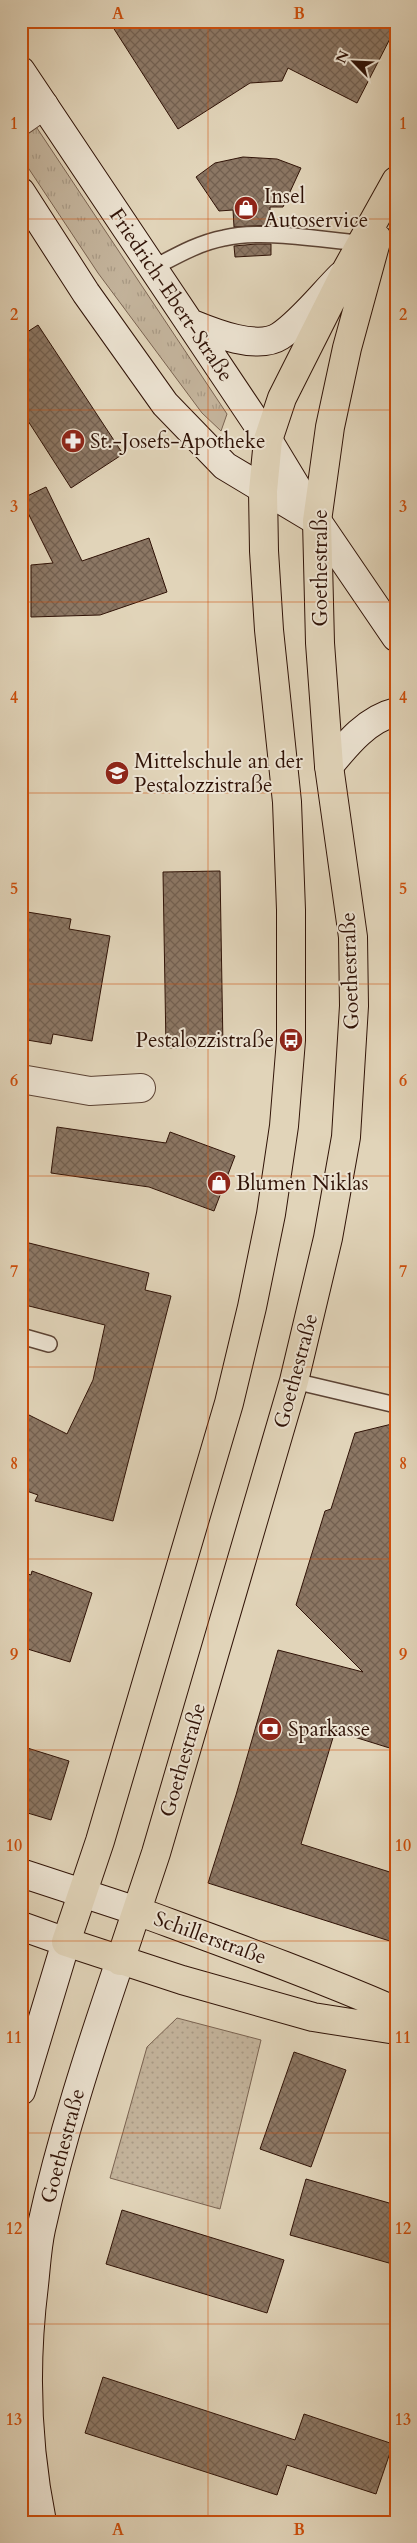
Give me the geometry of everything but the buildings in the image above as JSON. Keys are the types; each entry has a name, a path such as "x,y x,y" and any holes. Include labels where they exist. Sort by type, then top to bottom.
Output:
{"main road":[{"name":"Goethestraße","path":"66,1942 100,1841 229,1404 271,1214 284,1126 291,1040 291,910 287,802 269,630 263,491 268,440 282,398 347,269 392,189"},
{"name":"Goethestraße","path":"120,1961 137,1911 294,1381 312,1313 328,1238 346,1137 354,1015 353,937 329,766 320,642 317,521 330,427 347,348 392,189"},
{"name":"Schillerstraße","path":"137,1911 231,1944 331,1983 396,2012"},
{"name":"Schillerstraße","path":"66,1942 120,1961 313,2017 396,2030"}],"street":[{"name":"Friedrich-Ebert-Straße","path":"21,71 268,440 317,521 396,638"},
{"path":"21,121 44,105"},
{"name":"Friedrich-Ebert-Straße","path":"21,192 86,293 164,404 224,466 263,491 317,521"},
{"path":"190,323 223,337 256,341 278,337 347,269"},
{"path":"329,766 353,737 383,715 396,712"},
{"path":"22,1084 90,1091 141,1088"},
{"name":"Schillerstraße","path":"21,1873 137,1911"},
{"name":"Schillerstraße","path":"21,1926 66,1942"},
{"name":"Goethestraße","path":"21,2091 66,1942"},
{"name":"Goethestraße","path":"42,2522 33,2478 27,2410 28,2339 40,2231 71,2115 120,1961"}],"lane":[{"path":"153,268 192,247 224,238 271,235 362,243"},
{"path":"21,1336 49,1344"},
{"path":"294,1381 396,1405"}],"green space":[{"path":"21,104 227,414 221,431 202,413 98,273 21,157"},
{"path":"177,2018 261,2040 220,2209 110,2178 147,2047"}],"place":[{"name":"Insel Autoservice","path":"246,208"},
{"name":"St.-Josefs-Apotheke","path":"73,441"},
{"name":"Mittelschule an der Pestalozzistraße","path":"117,773"},
{"name":"Pestalozzistraße","path":"291,1040"},
{"name":"Blumen Niklas","path":"219,1183"},
{"name":"Sparkasse","path":"270,1729"}]}
